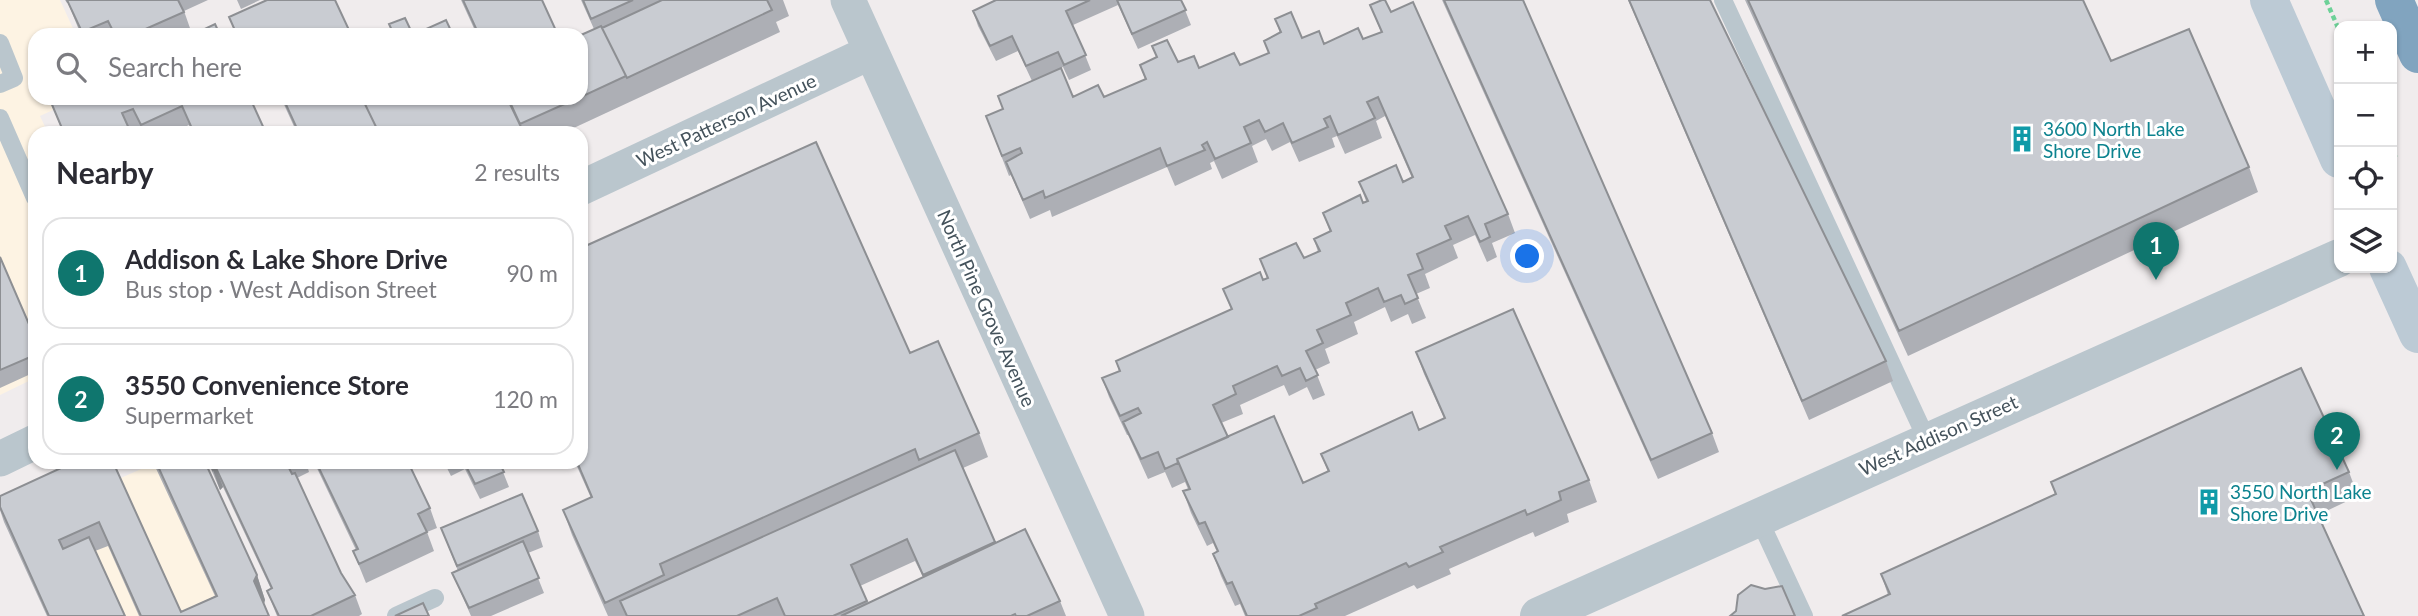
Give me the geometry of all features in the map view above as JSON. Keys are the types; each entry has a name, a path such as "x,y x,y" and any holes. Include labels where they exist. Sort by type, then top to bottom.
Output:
{"highway":[{"path":"2394,0 2418,54"}],"main road":[{"path":"2269,0 2334,148"},
{"path":"2390,273 2418,334"}],"street":[{"name":"North Pine Grove Avenue","path":"848,0 1127,616"},
{"name":"West Patterson Avenue","path":"588,184 871,52"},
{"name":"West Addison Street","path":"1539,616 1927,440 2334,260"},
{"path":"0,459 28,445"}],"lane":[{"path":"1723,0 1927,440"},
{"path":"0,44 14,78 0,84"},
{"path":"0,118 28,182"},
{"path":"1758,517 1804,616"},
{"path":"396,616 435,598"}],"path":[{"path":"2326,0 2335,21"}],"shaded area":[{"path":"0,0 60,0 73,28 28,28 28,105 64,105 40,116 45,126 28,126 28,381 0,395"},
{"path":"141,469 162,469 266,616 58,616 17,524"}],"building":[{"path":"67,0 178,0 184,12 148,28 112,28 108,21 91,28 80,28"},
{"path":"267,0 335,0 348,28 234,28 229,17"},
{"path":"463,0 542,0 555,28 476,28"},
{"path":"583,0 633,0 591,19"},
{"path":"662,0 767,0 772,10 627,78 602,28"},
{"path":"996,0 1090,0 1066,11 1086,55 1064,65 1058,52 1026,66 1012,36 990,46 973,11"},
{"path":"1117,0 1181,0 1186,10 1132,34"},
{"path":"1385,0 1391,12 1413,2 1508,214 1485,224 1490,237 1480,242 1468,216 1445,226 1451,239 1417,254 1423,269 1408,275 1418,298 1405,304 1401,295 1384,302 1378,288 1346,303 1351,315 1317,330 1323,343 1306,351 1318,375 1306,381 1300,368 1282,376 1277,366 1233,386 1236,394 1213,405 1228,437 1177,459 1178,463 1165,469 1158,452 1141,459 1123,422 1141,413 1138,408 1120,416 1102,378 1120,371 1116,361 1232,309 1223,289 1260,272 1263,280 1268,278 1260,259 1296,243 1304,258 1320,251 1314,239 1331,231 1323,213 1360,195 1363,203 1368,201 1359,182 1396,165 1403,182 1413,177 1378,97 1367,102 1375,118 1338,135 1330,116 1324,119 1328,127 1292,143 1283,123 1265,132 1259,120 1244,127 1251,143 1215,159 1207,142 1202,145 1205,150 1167,166 1160,148 1045,198 1043,191 1023,200 1006,162 1022,153 1020,148 1002,156 986,116 1003,109 998,96 1061,68 1073,97 1098,85 1104,97 1146,79 1140,65 1157,57 1152,46 1167,40 1178,62 1194,56 1199,68 1234,53 1240,65 1269,53 1264,41 1281,32 1275,19 1291,12 1302,38 1319,31 1324,44 1358,28 1363,39 1382,32 1370,5"},
{"path":"1444,0 1523,0 1712,433 1651,460"},
{"path":"1629,0 1710,0 1886,361 1802,401"},
{"name":"3600 North Lake Shore Drive","path":"1748,0 2083,0 2111,61 2189,29 2249,167 1899,331"},
{"path":"405,18 410,28 391,28 389,24"},
{"path":"446,20 450,28 428,28"},
{"path":"601,26 626,76 588,94 588,32"},
{"path":"52,105 253,105 263,126 191,126 182,106 141,125 133,109 122,113 128,126 61,126"},
{"path":"286,105 365,105 376,126 296,126"},
{"path":"365,105 510,105 521,126 376,126"},
{"path":"511,105 562,105 520,124"},
{"path":"816,142 910,353 938,341 979,433 919,460 915,449 660,564 664,575 605,603 563,510 592,497 580,469 588,469 588,245"},
{"path":"0,257 28,322 28,358 0,370"},
{"path":"1513,309 1589,480 1559,492 1561,500 1527,515 1525,510 1440,547 1443,552 1409,567 1406,563 1315,604 1317,608 1299,616 1247,616 1232,582 1227,584 1213,554 1218,551 1205,522 1199,524 1183,491 1190,489 1177,459 1274,416 1303,483 1329,471 1321,454 1412,412 1419,430 1445,418 1416,352"},
{"name":"3550 North Lake Shore Drive","path":"2301,368 2349,472 2307,491 2364,616 1842,616 1890,594 1881,574 2056,494 2051,482"},
{"path":"955,450 995,542 923,575 907,539 851,565 867,601 833,616 785,616 777,598 737,616 627,616 620,601"},
{"path":"59,469 116,469 181,612 217,596 159,469 208,469 257,575 254,581 269,616 141,616 99,522 59,540 63,549 89,537 125,616 49,616 0,507 0,496"},
{"path":"216,469 290,469 292,474 295,473 341,573 355,595 311,616 279,616 267,591 272,588"},
{"path":"319,469 411,469 430,508 418,514 427,532 359,564 353,551 358,549"},
{"path":"468,469 502,469 504,472 475,484"},
{"path":"522,494 538,531 457,566 441,528"},
{"path":"1025,529 1060,601 1027,616 841,616"},
{"path":"523,541 539,578 469,608 452,573"},
{"path":"1751,585 1765,589 1782,586 1795,616 1730,616 1736,611 1738,595"},
{"path":"423,603 429,616 395,616"}],"place":[{"name":"3600 North Lake Shore Drive","path":"2022,139"},
{"name":"Addison & Lake Shore Drive","path":"2156,280"},
{"name":"3550 Convenience Store","path":"2337,470"},
{"name":"3550 North Lake Shore Drive","path":"2209,502"}]}
